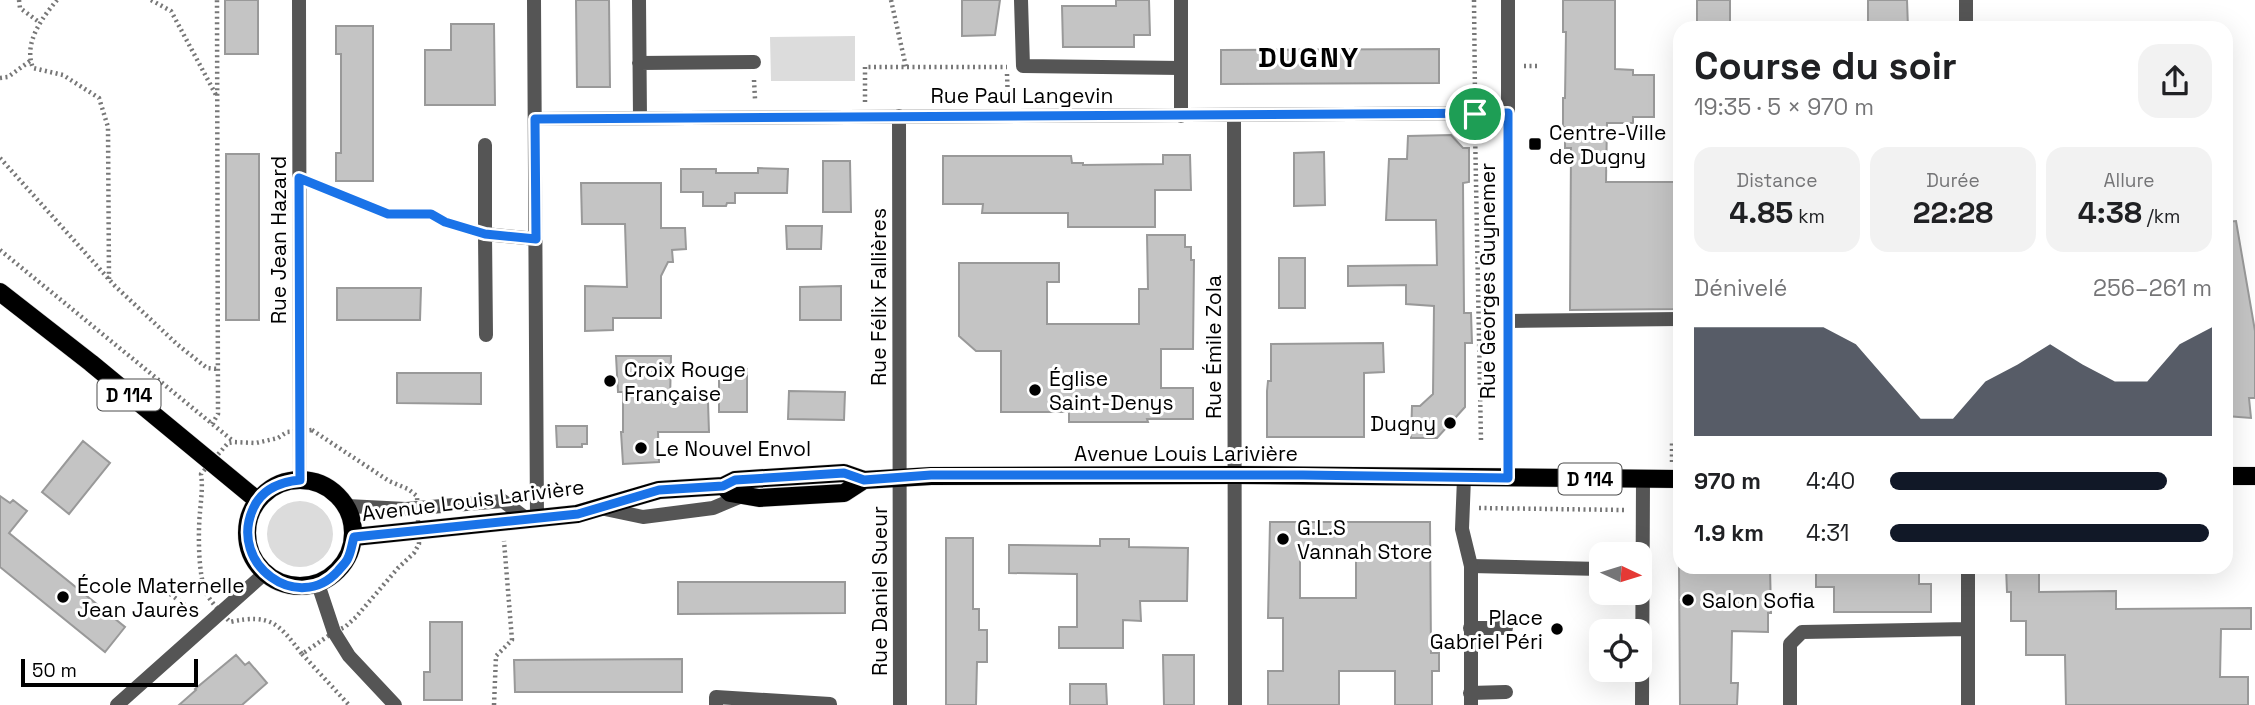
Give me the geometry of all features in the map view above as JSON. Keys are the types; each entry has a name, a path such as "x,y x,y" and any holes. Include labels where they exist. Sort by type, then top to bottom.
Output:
{"main road":[{"name":"D 114","path":"0,292 257,500"},
{"name":"Avenue Louis Larivière","path":"354,537 578,514 659,490 723,486 735,480 844,473 864,480 899,477 1234,475 1508,478"},
{"path":"2233,476 2255,476"},
{"name":"D 114","path":"1508,478 1673,480"},
{"path":"300,480 319,483 335,492 347,506 353,521 354,537 347,560 331,578 318,584 288,586 265,573 252,555 247,530 249,517 257,500 274,486 300,480"},
{"name":"Avenue Louis Larivière","path":"723,486 730,493 759,498 844,493 864,480"}],"street":[{"name":"Rue Jean Hazard","path":"299,0 300,480"},
{"path":"533,519 536,239 534,0"},
{"path":"639,0 640,118"},
{"path":"1021,0 1023,65 1181,68"},
{"path":"1181,0 1181,116"},
{"name":"Rue Georges Guynemer","path":"1507,0 1508,478"},
{"path":"1966,0 1966,21"},
{"path":"639,63 754,62"},
{"name":"Rue Paul Langevin","path":"535,119 1508,113"},
{"name":"Rue Félix Fallières","path":"899,116 899,477"},
{"name":"Rue Émile Zola","path":"1234,116 1235,705"},
{"path":"485,145 486,335"},
{"path":"485,234 536,239"},
{"path":"1508,321 1673,319"},
{"name":"Rue Daniel Sueur","path":"899,477 900,705"},
{"path":"1464,478 1462,528 1471,566 1471,699 1506,692"},
{"path":"1642,542 1643,479"},
{"name":"Avenue Louis Larivière","path":"598,508 643,517 713,508 744,495"},
{"path":"347,506 375,509 503,501 533,519"},
{"path":"1471,566 1589,569"},
{"path":"117,705 265,573"},
{"path":"1968,574 1968,705"},
{"path":"318,584 334,632 349,656 395,705"},
{"path":"1641,606 1642,705"},
{"path":"1470,628 1506,628"},
{"path":"1790,705 1790,644 1802,632 1968,629"},
{"path":"716,705 716,697 830,704"}],"path":[{"path":"19,0 20,8 39,22"},
{"path":"57,0 39,22 30,61 33,68 63,75 99,98 108,128 109,279"},
{"path":"151,0 164,3 172,11 218,98"},
{"path":"212,424 218,414 217,0"},
{"path":"891,0 906,67"},
{"path":"1474,0 1481,441"},
{"path":"0,78 8,77 30,61"},
{"path":"754,62 755,118"},
{"path":"865,117 865,67 1023,65"},
{"path":"1007,66 1008,116"},
{"path":"0,158 109,279 178,345 207,368 218,369"},
{"path":"299,178 388,214 431,214 445,222 485,234"},
{"path":"0,250 234,442"},
{"path":"221,450 228,443 266,442 287,432 312,430 389,481 418,496 419,544 356,617"},
{"path":"1475,508 1643,510"},
{"path":"494,705 496,656 512,640 503,523"},
{"path":"170,594 186,606"},
{"path":"302,654 349,705"}],"shaded area":[{"path":"855,36 855,81 771,81 770,37"},
{"path":"300,501 313,504 323,511 330,521 333,534 330,547 323,557 313,564 300,567 287,564 277,557 270,547 267,534 270,521 277,511 287,504"}],"building":[{"path":"225,0 258,0 258,54 225,54"},
{"path":"576,0 609,0 610,87 577,87"},
{"path":"962,0 1000,0 995,35 962,36"},
{"path":"1116,0 1149,0 1150,35 1134,35 1134,47 1063,47 1062,6 1116,6"},
{"path":"1563,0 1615,0 1615,69 1633,70 1633,75 1654,75 1654,117 1633,117 1633,123 1607,123 1606,182 1673,182 1673,309 1570,310 1571,148 1565,148 1563,127 1566,32 1563,32"},
{"path":"1697,0 1730,0 1730,21 1697,21"},
{"path":"1868,0 1907,0 1908,21 1868,21"},
{"path":"451,24 494,24 495,105 425,105 425,50 451,50"},
{"path":"336,26 373,26 373,181 336,181 336,153 341,153 341,54 336,54"},
{"path":"1439,49 1439,83 1221,84 1221,50"},
{"path":"1451,135 1463,148 1469,148 1469,182 1463,183 1464,313 1471,313 1472,343 1465,343 1465,407 1437,438 1411,438 1412,406 1420,406 1433,394 1434,306 1406,304 1406,285 1348,286 1348,266 1437,265 1436,220 1386,220 1389,159 1407,159 1408,136"},
{"path":"1324,152 1325,205 1294,206 1294,153"},
{"path":"226,154 259,154 259,320 226,320"},
{"path":"1163,155 1190,155 1191,190 1155,190 1155,227 1068,227 1068,213 982,213 983,204 943,204 943,156 1071,156 1072,163 1083,165 1163,164"},
{"path":"823,161 850,161 851,212 823,212"},
{"path":"758,168 788,169 787,193 735,193 735,203 727,203 726,206 703,206 703,192 681,192 681,169 716,169 716,173 758,173"},
{"path":"581,183 661,183 661,228 685,228 686,249 672,250 673,262 668,262 661,276 661,318 613,318 613,330 585,331 585,286 627,287 625,224 582,224"},
{"path":"2233,221 2236,221 2255,331 2255,398 2249,398 2251,418 2233,417"},
{"path":"786,226 822,226 821,249 787,249"},
{"path":"1147,235 1185,235 1185,247 1191,247 1191,260 1194,260 1193,349 1161,349 1161,388 1193,388 1193,419 1069,422 1069,412 1001,412 1001,351 976,351 959,336 959,263 1059,263 1059,282 1047,282 1047,324 1139,324 1139,289 1148,289"},
{"path":"1279,258 1305,258 1305,308 1279,308"},
{"path":"841,286 841,320 800,320 800,287"},
{"path":"337,288 421,288 420,320 337,320"},
{"path":"1383,343 1384,372 1364,373 1364,437 1267,437 1271,344"},
{"path":"616,356 671,356 670,402 708,402 709,432 658,432 659,462 623,464 623,392 618,392"},
{"path":"719,369 747,369 747,412 719,412"},
{"path":"397,373 481,373 481,404 397,403"},
{"path":"789,391 845,392 844,420 788,419"},
{"path":"556,426 587,426 587,444 582,444 582,447 557,447"},
{"path":"83,441 110,463 69,514 42,492"},
{"name":"École Maternelle Jean Jaurès","path":"0,496 10,503 13,500 27,511 9,533 125,627 105,652 0,567"},
{"path":"1270,522 1430,522 1431,653 1439,653 1439,671 1432,671 1432,705 1395,705 1395,671 1339,671 1339,705 1268,705 1268,671 1283,671 1283,618 1268,618","holes":["1300,558 1356,558 1356,598 1300,598"]},
{"path":"946,538 973,538 973,609 979,609 979,630 987,630 987,662 977,662 976,705 946,705"},
{"path":"1100,539 1129,539 1129,547 1188,548 1187,601 1140,601 1141,621 1123,620 1123,648 1059,648 1059,627 1077,627 1077,574 1009,573 1009,545 1100,546"},
{"path":"1679,574 1770,574 1771,613 1768,613 1768,632 1732,631 1731,683 1738,683 1737,705 1680,705"},
{"path":"1816,574 1919,574 1919,584 1931,584 1931,612 1834,612 1834,587 1816,587"},
{"path":"2006,574 2039,574 2039,592 2116,591 2116,609 2251,608 2251,629 2221,629 2220,677 2248,677 2248,705 2066,705 2065,655 2026,655 2026,621 2011,621 2011,592 2007,592"},
{"path":"678,582 845,582 845,613 678,614"},
{"path":"430,622 462,622 462,700 424,700 424,672 430,672"},
{"path":"236,655 245,665 249,662 267,683 242,705 179,705 195,689"},
{"path":"1163,655 1194,655 1194,705 1164,705"},
{"path":"682,659 682,692 515,692 514,660"},
{"path":"1070,684 1106,684 1107,705 1070,705"}],"place":[{"name":"Centre-Ville de Dugny","path":"1535,144"},
{"name":"Croix Rouge Française","path":"610,381"},
{"name":"Église Saint-Denys","path":"1035,390"},
{"name":"Dugny","path":"1450,423"},
{"name":"Le Nouvel Envol","path":"641,448"},
{"name":"G.L.S Vannah Store","path":"1283,539"},
{"name":"École Maternelle Jean Jaurès","path":"63,597"},
{"name":"Salon Sofia","path":"1688,600"},
{"name":"Place Gabriel Péri","path":"1557,629"}],"district":[{"name":"DUGNY","path":"1309,57"}],"route":[{"path":"1508,113 1508,478 931,475 864,480 844,473 735,480 723,486 659,490 578,514 354,537 347,560 331,578 318,584 288,586 258,567 252,555 247,530 249,517 257,500 274,486 300,480 299,178 388,214 431,214 445,222 485,234 536,239 535,119 1475,114 1508,113"}]}
